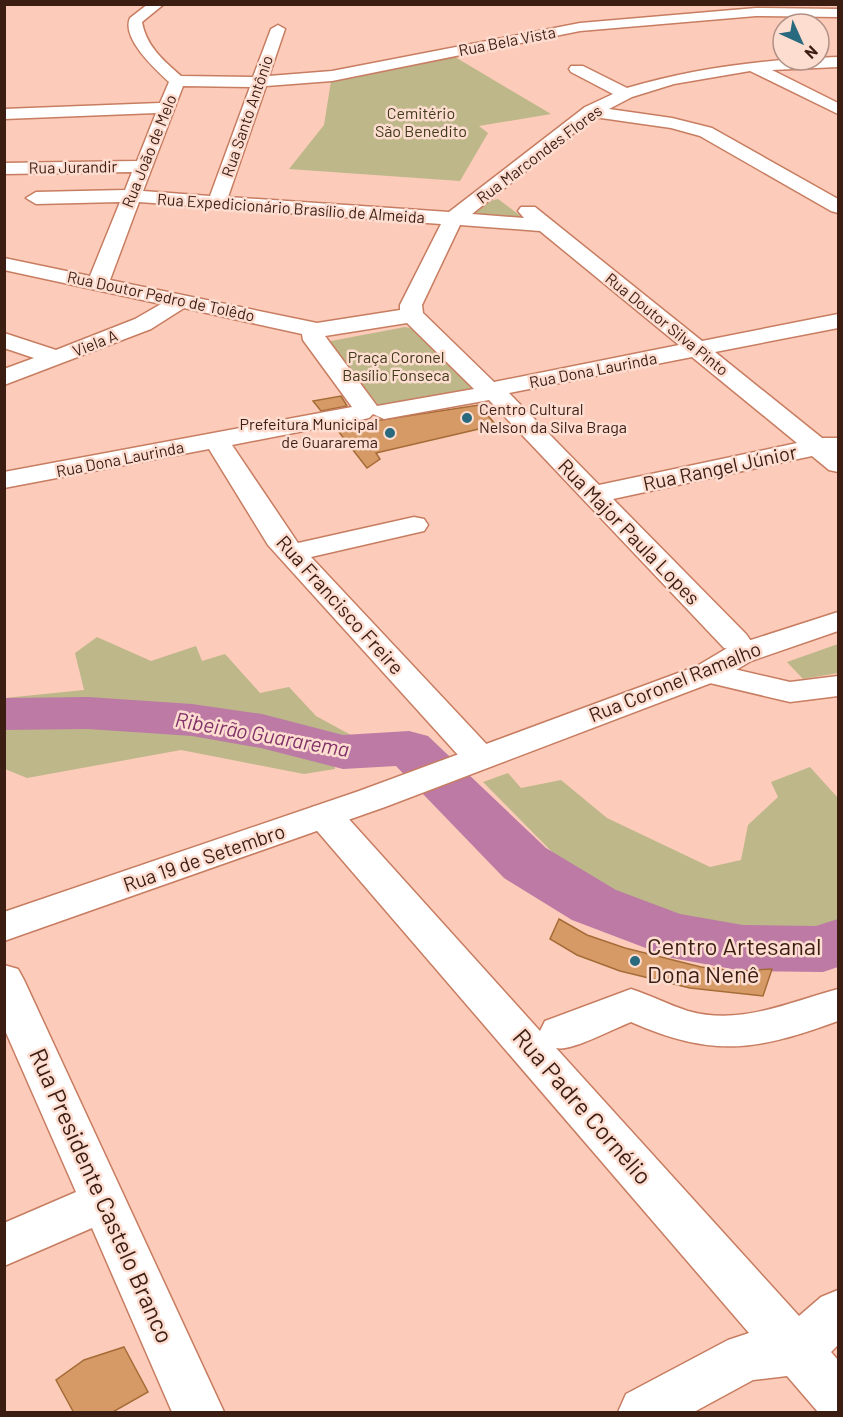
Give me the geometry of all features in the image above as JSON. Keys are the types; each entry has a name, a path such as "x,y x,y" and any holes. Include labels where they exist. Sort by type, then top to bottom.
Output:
{"street":[{"name":"Rua João de Melo","path":"98,283 177,81 154,59 135,29 135,21 158,4"},
{"path":"738,4 756,12"},
{"name":"Rua Bela Vista","path":"177,81 259,82 359,72 580,27 771,12"},
{"name":"Rua Santo Antônio","path":"217,202 278,30"},
{"name":"Rua Marcondes Flores","path":"412,315 411,305 453,219 482,196 499,195 591,111 626,94 672,80 753,66 838,62"},
{"path":"753,66 838,109"},
{"path":"577,69 626,94"},
{"path":"4,114 166,108"},
{"path":"591,111 672,123 706,132 838,207"},
{"name":"Rua Jurandir","path":"4,169 142,166"},
{"path":"798,184 828,178"},
{"name":"Rua Doutor Silva Pinto","path":"507,188 546,225 698,350 828,444 838,464"},
{"name":"Rua Expedicionário Brasílio de Almeida","path":"36,198 131,196 546,225"},
{"name":"Rua Doutor Pedro de Tolêdo","path":"4,264 182,300 315,335"},
{"name":"Viela A","path":"4,378 143,324 182,300"},
{"path":"315,335 412,315 491,394"},
{"name":"Rua Dona Laurinda","path":"384,412 491,394 838,321"},
{"name":"Rua Dona Laurinda","path":"4,480 360,413 365,407 315,335"},
{"path":"4,340 57,358"},
{"name":"Rua Major Paula Lopes","path":"491,394 735,641"},
{"name":"Rua Francisco Freire","path":"216,441 278,539 470,762"},
{"name":"Rua Rangel Júnior","path":"601,493 828,444"},
{"path":"292,553 414,525"},
{"name":"Rua Coronel Ramalho","path":"403,788 708,673 740,654 838,621"},
{"path":"708,673 790,692 838,686"},
{"name":"Rua 19 de Setembro","path":"4,927 403,788"},
{"name":"Rua Padre Cornélio","path":"325,816 838,1397"},
{"name":"Rua Presidente Castelo Branco","path":"4,980 198,1413"},
{"path":"560,1033 631,1005 697,1029 734,1031 775,1027 838,1005"},
{"path":"4,1245 103,1202"},
{"path":"644,1413 746,1358 797,1351 838,1312"}],"green space":[{"name":"Cemitério São Benedito","path":"455,57 551,114 479,126 488,133 460,181 289,169 324,125 331,81"},
{"path":"498,199 522,217 473,215 490,201"},
{"name":"Praça Coronel Basílio Fonseca","path":"405,327 414,329 479,389 380,407 331,345 331,341"},
{"path":"97,637 151,661 196,646 202,661 225,654 260,693 289,687 316,716 360,740 333,758 335,769 304,774 181,750 27,778 5,769 5,698 84,690 75,653"},
{"path":"838,644 838,673 803,679 787,662"},
{"path":"810,767 838,798 838,926 758,936 671,919 610,891 558,858 483,782 508,773 521,788 561,780 607,818 710,867 741,860 748,825 778,797 771,782"}],"building":[{"path":"341,396 347,406 321,411 313,401"},
{"name":"Prefeitura Municipal de Guararema","path":"479,405 496,425 376,453 380,459 367,468 335,427"},
{"name":"Centro Artesanal Dona Nenê","path":"559,919 587,935 625,948 701,967 735,971 772,969 763,996 690,988 620,971 577,955 550,939"},
{"path":"124,1347 148,1392 111,1413 74,1413 56,1380 84,1360"}],"waterway":[{"name":"Ribeirão Guararema","path":"4,714 88,713 192,720 262,731 343,752 409,748 525,863 594,905 672,935 743,948 823,949 838,942"}],"place":[{"name":"Centro Cultural Nelson da Silva Braga","path":"467,418"},
{"name":"Prefeitura Municipal de Guararema","path":"390,433"},
{"name":"Centro Artesanal Dona Nenê","path":"635,961"}]}
